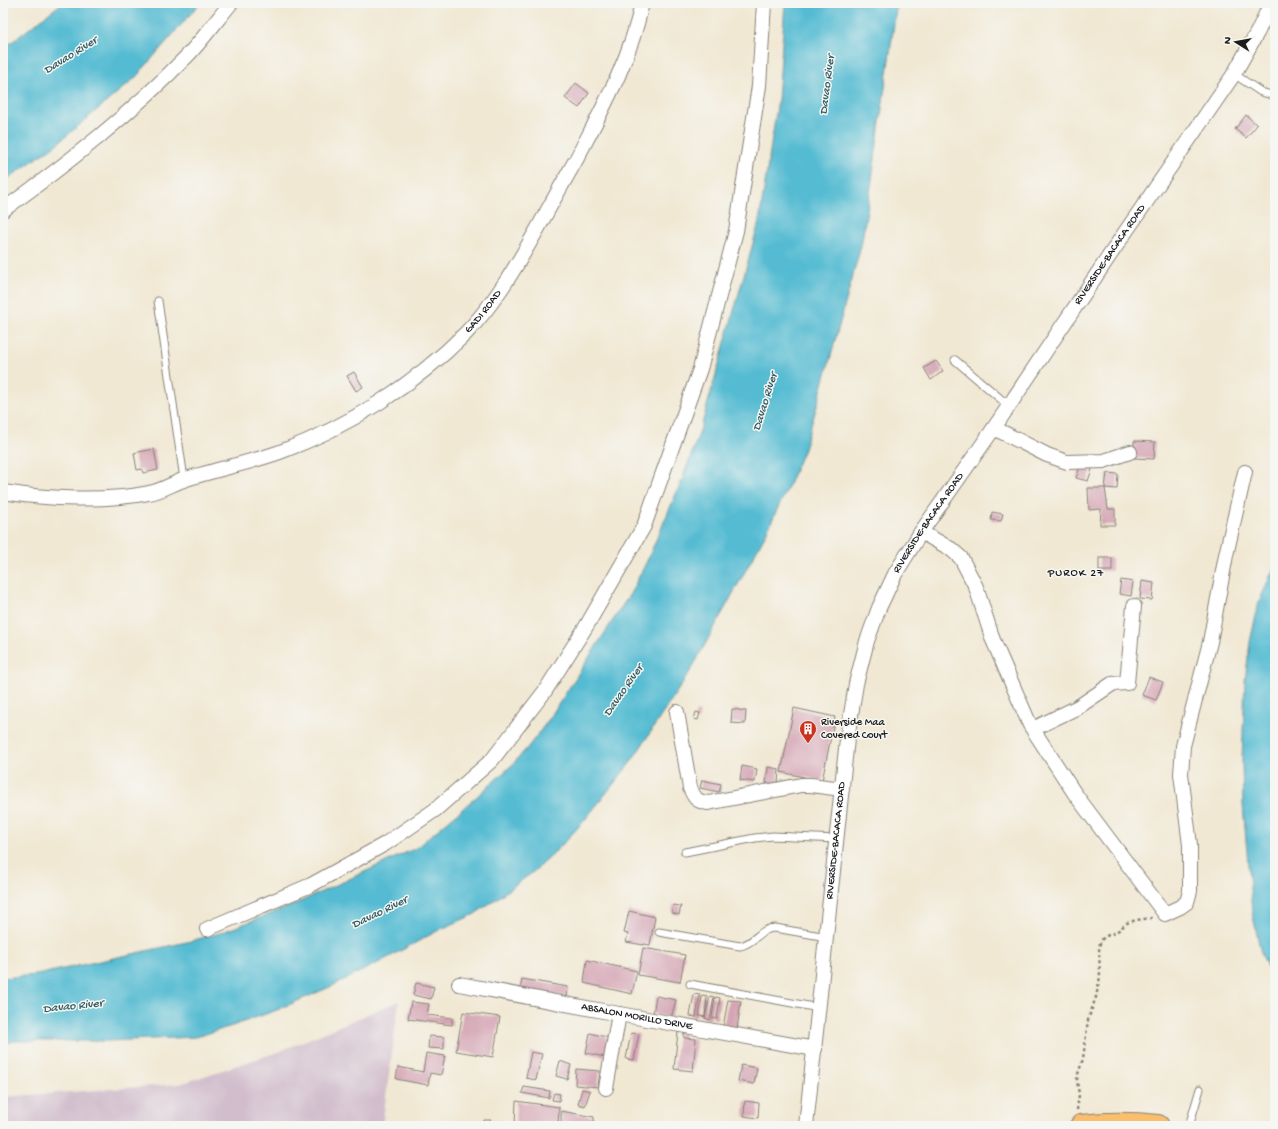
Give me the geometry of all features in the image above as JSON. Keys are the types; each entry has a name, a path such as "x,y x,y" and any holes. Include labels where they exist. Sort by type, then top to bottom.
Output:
{"main road":[{"path":"1079,1120 1158,1126"}],"street":[{"path":"3,210 54,173 131,111 189,54 231,3"},
{"name":"GADI ROAD","path":"3,492 80,498 126,497 151,493 184,480 237,466 281,451 349,420 389,396 430,366 466,333 498,295 526,250 610,94 618,76 639,16 642,3"},
{"path":"207,929 311,885 385,844 435,810 492,760 545,690 587,625 644,526 700,369 736,231 759,86 764,3"},
{"name":"RIVERSIDE-BACACA ROAD","path":"806,1126 820,1008 847,739 856,684 867,641 878,608 895,574 921,532 994,428 1080,299 1234,74 1258,31 1271,3"},
{"path":"994,428 1047,455 1067,462 1104,461 1130,452"},
{"path":"921,532 946,546 961,558 976,587 993,640 1033,729 1075,794 1165,914 1187,902 1190,891 1190,845 1181,774 1183,746 1210,642 1226,555 1245,472"},
{"path":"1033,729 1078,707 1112,684 1127,683 1134,606"},
{"path":"677,712 690,788 695,799 700,802 722,800 801,785 842,789"},
{"name":"ABSALON MORILLO DRIVE","path":"459,984 815,1049"},
{"path":"606,1088 619,1014"}],"lane":[{"path":"1234,74 1261,92 1275,96"},
{"path":"158,301 184,480"},
{"path":"955,360 1009,406"},
{"path":"685,852 755,838 773,836 837,838"},
{"path":"660,932 740,946 746,944 768,928 827,937"},
{"path":"690,984 820,1008"},
{"path":"1189,1126 1200,1089"}],"path":[{"path":"1079,1120 1077,1080 1083,1059 1088,1020 1096,997 1100,977 1099,947 1101,940 1119,930 1127,923 1165,914"}],"shaded area":[{"path":"399,1001 382,1126 3,1126 3,1097 180,1084 278,1052"}],"water":[{"name":"Davao River","path":"62,3 200,3 136,77 58,143 3,182 3,49"},
{"name":"Davao River","path":"785,3 897,3 861,246 804,449 788,487 764,537 691,670 631,762 584,821 559,848 533,872 475,914 439,930 332,986 277,1010 196,1037 108,1041 14,1041 3,1044 3,978 36,975 187,942 220,933 291,906 416,848 512,765 547,722 630,594 647,561 682,480 700,431 759,222 778,100"},
{"path":"1275,565 1275,984 1261,953 1252,912 1243,805 1242,760 1245,681 1250,642 1259,602"}],"building":[{"path":"576,83 589,93 579,108 565,98"},
{"path":"1246,115 1257,125 1246,138 1235,129"},
{"path":"936,361 943,371 931,380 924,368"},
{"path":"354,372 363,387 356,391 347,376"},
{"path":"1134,441 1155,442 1154,459 1134,458"},
{"path":"154,449 158,470 143,473 142,469 137,470 134,453"},
{"path":"1082,462 1093,466 1088,481 1076,478"},
{"path":"1107,473 1118,474 1117,489 1105,488"},
{"path":"1088,488 1105,488 1108,509 1115,509 1115,525 1100,525 1101,509 1089,510"},
{"path":"992,512 1003,514 1001,521 991,520"},
{"path":"1099,558 1112,558 1112,571 1099,571"},
{"path":"1121,580 1133,582 1131,596 1119,594"},
{"path":"1142,581 1154,583 1152,600 1140,599"},
{"path":"1149,677 1163,682 1156,700 1142,695"},
{"name":"Riverside Maa Covered Court","path":"794,708 835,717 822,781 781,772"},
{"path":"732,709 746,711 745,724 731,723"},
{"path":"696,712 700,713 698,720 694,719"},
{"path":"742,766 757,769 755,782 740,780"},
{"path":"768,767 779,769 778,784 766,783"},
{"path":"702,780 721,784 719,792 700,788"},
{"path":"673,905 681,906 679,915 672,913"},
{"path":"629,911 655,917 650,945 626,942 628,934 624,933"},
{"path":"643,948 685,955 680,982 638,975"},
{"path":"587,960 637,971 632,994 584,983"},
{"path":"522,979 568,987 567,997 520,990"},
{"path":"416,983 434,987 431,999 413,995"},
{"path":"694,994 700,995 696,1017 690,1016"},
{"path":"656,996 676,1000 671,1018 653,1014"},
{"path":"702,996 707,997 705,1017 699,1016"},
{"path":"710,996 714,997 710,1020 705,1018"},
{"path":"715,997 720,998 717,1019 712,1018"},
{"path":"728,1000 741,1001 737,1029 723,1027"},
{"path":"411,1002 429,1004 427,1015 452,1018 452,1025 408,1019"},
{"path":"463,1012 500,1017 493,1057 456,1051"},
{"path":"678,1032 684,1032 684,1038 696,1039 693,1071 674,1069"},
{"path":"590,1033 610,1038 605,1057 586,1053"},
{"path":"631,1033 639,1034 634,1060 626,1059"},
{"path":"429,1036 444,1037 444,1049 428,1048"},
{"path":"531,1052 542,1054 536,1080 526,1078"},
{"path":"426,1053 445,1056 441,1075 430,1073 428,1085 396,1079 398,1067 423,1072"},
{"path":"560,1061 571,1065 567,1079 556,1076"},
{"path":"741,1065 757,1068 754,1084 738,1081"},
{"path":"576,1069 600,1071 598,1087 575,1085"},
{"path":"524,1087 550,1091 549,1098 522,1093"},
{"path":"582,1089 590,1091 585,1106 578,1104"},
{"path":"554,1093 560,1094 559,1101 552,1100"},
{"path":"516,1101 559,1107 558,1126 515,1126"},
{"path":"745,1101 759,1103 758,1118 744,1116"},
{"path":"561,1111 594,1117 594,1126 561,1126"},
{"path":"484,1120 491,1120 490,1126 483,1126"}],"place":[{"name":"Riverside Maa Covered Court","path":"808,744"}],"district":[{"name":"PUROK 27","path":"1076,574"}]}
